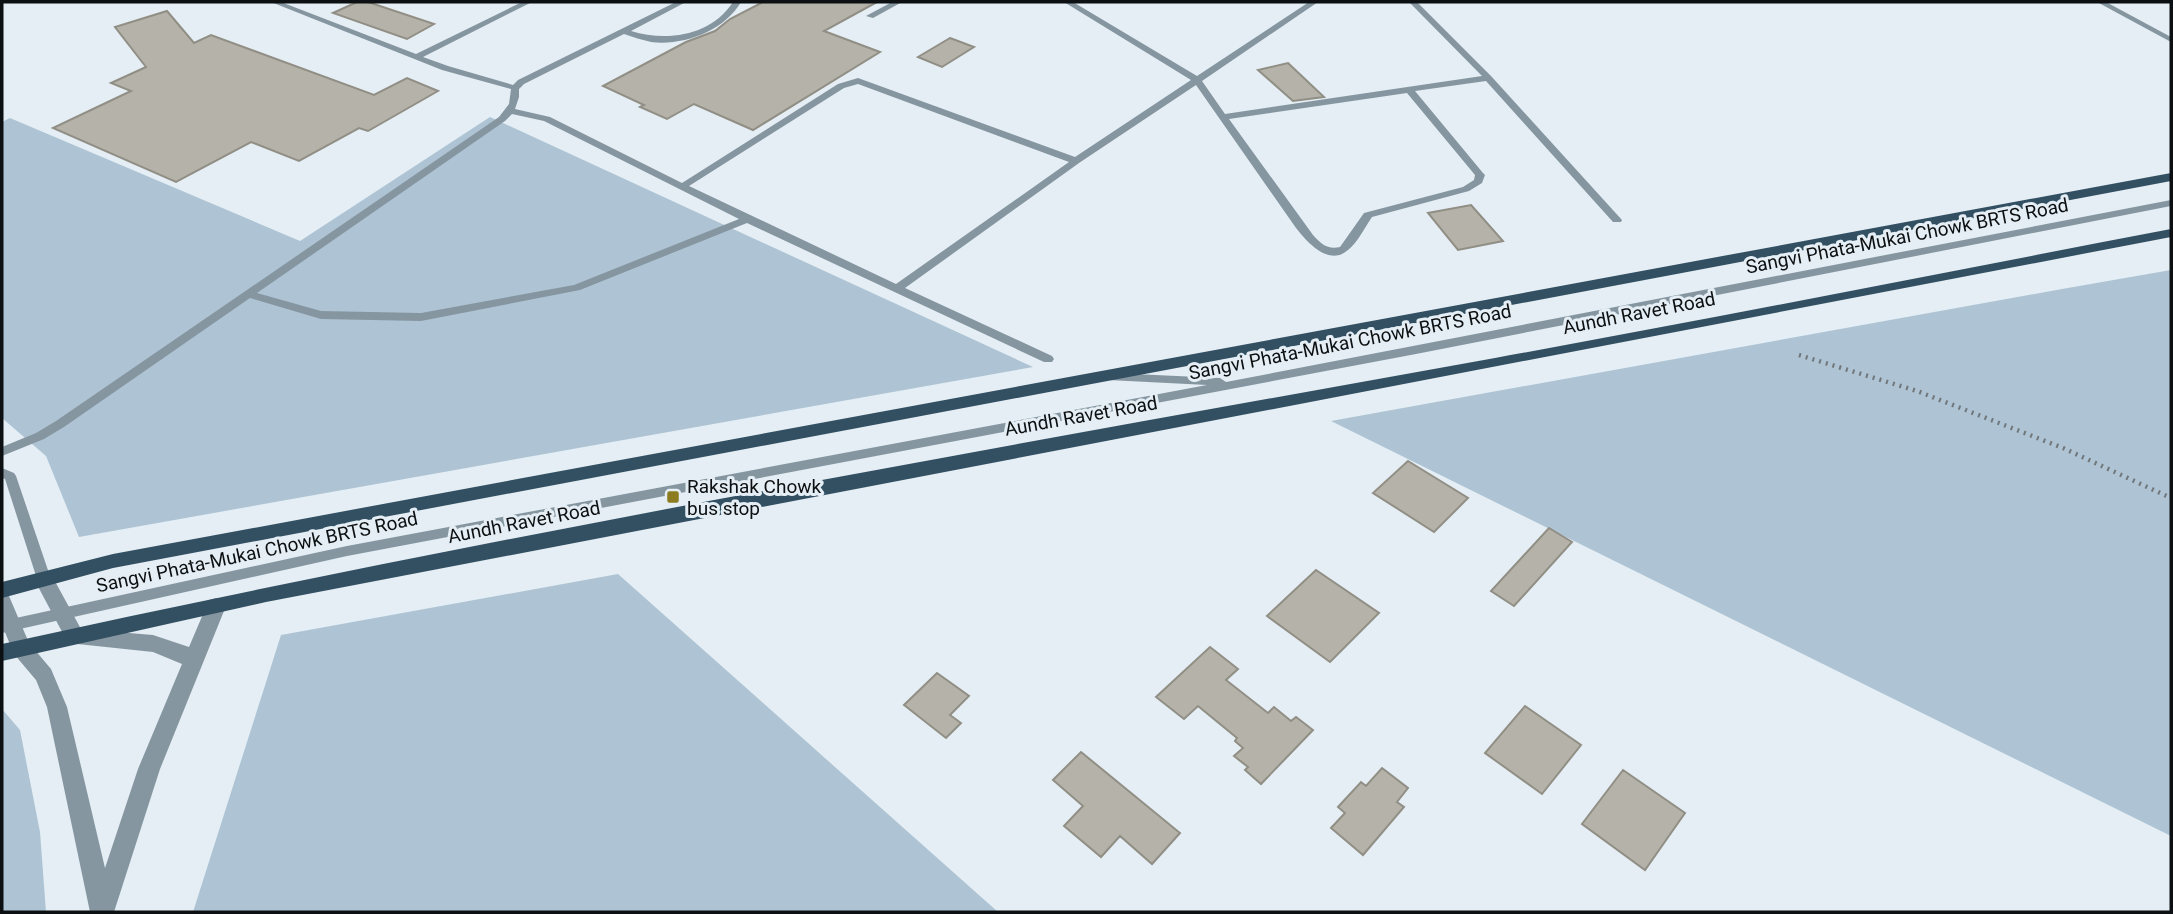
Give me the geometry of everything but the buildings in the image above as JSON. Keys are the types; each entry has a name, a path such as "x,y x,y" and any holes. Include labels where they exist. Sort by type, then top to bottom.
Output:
{"main road":[{"name":"Aundh Ravet Road","path":"2,590 113,561 2171,177"},
{"name":"Aundh Ravet Road","path":"11,650 216,606 1017,450 1502,362 2171,233"}],"street":[{"path":"44,579 75,637 155,643 179,649 195,661"},
{"path":"2,602 11,650 44,674 57,707 102,910"},
{"path":"102,910 149,769 216,606"}],"lane":[{"path":"275,2 445,68 515,88"},
{"path":"416,57 528,2"},
{"path":"515,88 531,76 682,2"},
{"path":"623,31 650,39 679,39 701,32 731,15 737,2"},
{"path":"870,16 898,2"},
{"path":"1068,2 1197,80 1318,248 1336,252 1344,249 1368,215 1466,189 1479,180 1480,175 1409,90"},
{"path":"897,289 1076,161 1314,2"},
{"path":"1413,2 1488,78 1617,220"},
{"path":"2101,2 2171,40"},
{"path":"1222,117 1488,78"},
{"path":"682,187 842,86 859,81 1076,161"},
{"path":"2,452 40,436 60,424 512,111 516,103 515,88"},
{"path":"512,111 547,119 747,219 1048,359"},
{"name":"Sangvi Phata-Mukai Chowk BRTS Road","path":"7,626 347,551 1241,383 2171,203"},
{"path":"248,294 321,315 421,317 576,288 747,219"},
{"path":"1098,376 1241,383"},
{"path":"2,472 10,476 44,579"}],"path":[{"path":"1799,355 1917,391 2063,448 2171,498"}],"shaded area":[{"path":"490,117 1033,367 79,537 46,456 2,418 2,122 10,118 300,241"},
{"path":"2171,270 2171,836 1331,421 2062,289"},
{"path":"618,574 998,912 193,912 281,635"},
{"path":"2,709 20,730 40,832 46,912 2,912"}],"place":[{"name":"Rakshak Chowk bus stop","path":"673,497"}]}
